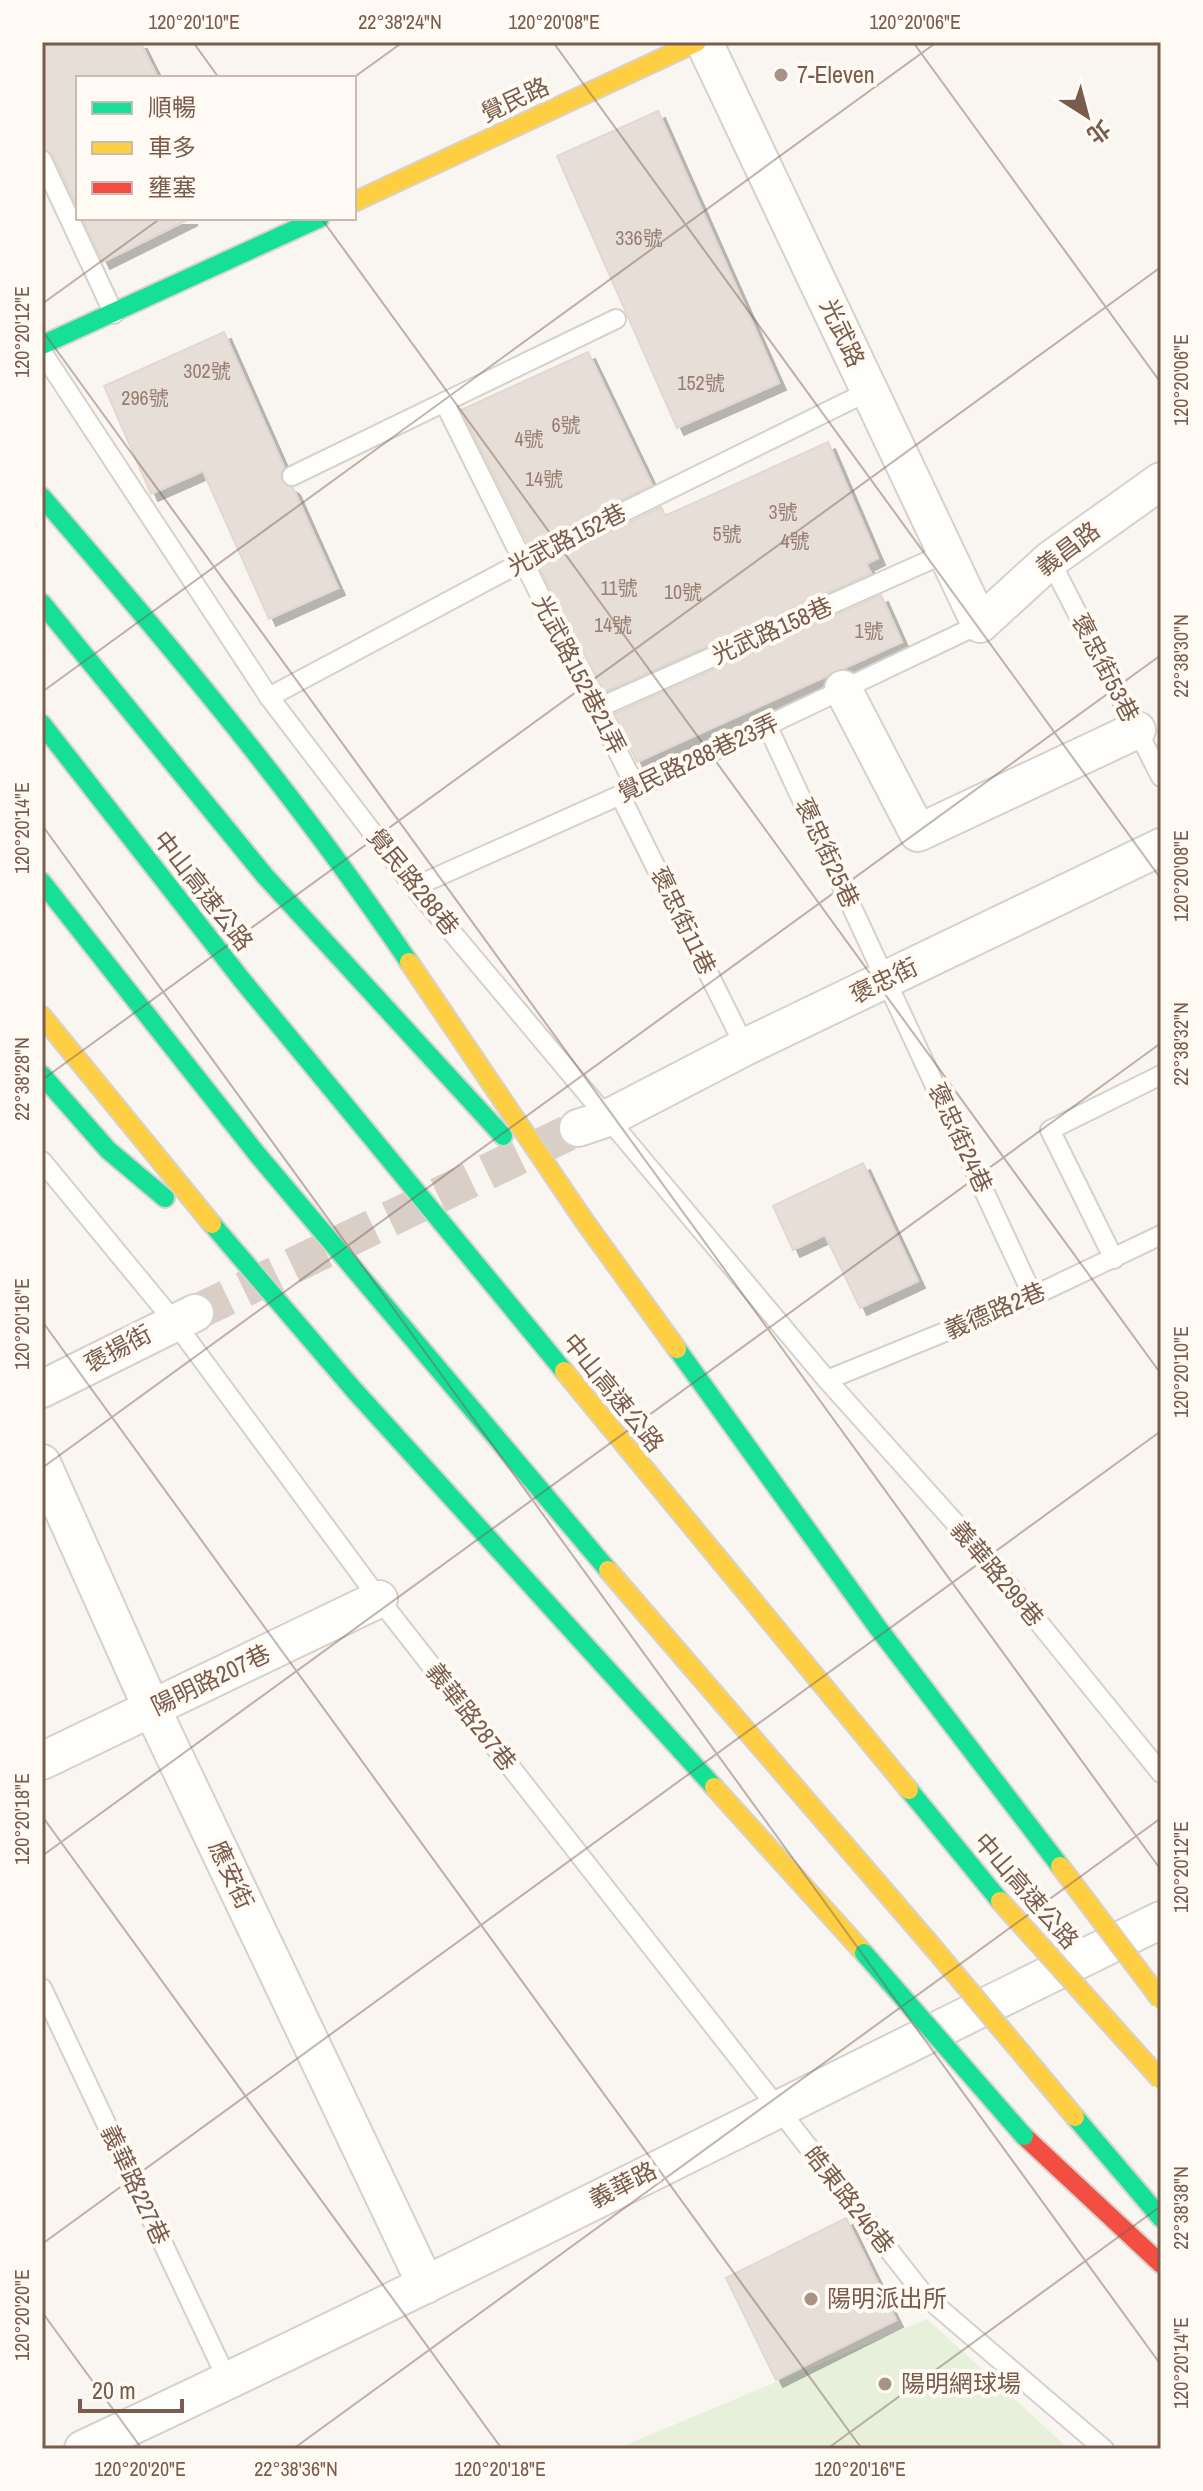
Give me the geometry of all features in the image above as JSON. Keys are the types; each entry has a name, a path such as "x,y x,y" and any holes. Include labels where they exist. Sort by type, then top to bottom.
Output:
{"main road":[{"name":"覺民路","path":"356,201 697,42"},
{"path":"42,345 316,220"},
{"path":"42,497 185,662 343,864 585,1222 878,1628 1161,2000"},
{"path":"42,603 125,711 254,866 423,1053 585,1222"},
{"name":"中山高速公路","path":"42,724 242,980 1000,1901 1161,2080"},
{"path":"42,882 151,1025 369,1290 1161,2218"},
{"path":"42,1016 246,1266 553,1613 864,1953 1024,2136 1161,2264"},
{"path":"42,1075 108,1150 246,1266"}],"street":[{"name":"光武路","path":"704,42 980,624"},
{"name":"義昌路","path":"980,624 1050,560 1161,481"},
{"path":"843,689 918,833 1137,730"},
{"name":"褒忠街","path":"593,1123 1161,847"},
{"name":"褒揚街","path":"42,1389 184,1316"},
{"name":"應安街","path":"42,1463 152,1709 426,2285"},
{"name":"陽明路207巷","path":"42,1761 379,1599"},
{"name":"義華路","path":"83,2449 426,2285 775,2107 1161,1920"}],"lane":[{"path":"42,160 114,314"},
{"path":"292,476 616,319"},
{"name":"覺民路288巷","path":"42,352 269,697 593,1123 827,1380"},
{"name":"光武路152巷","path":"269,697 522,562 869,391"},
{"name":"光武路152巷21弄","path":"444,402 598,708 628,792"},
{"name":"光武路158巷","path":"598,708 946,553"},
{"name":"褒忠街53巷","path":"1050,560 1161,777"},
{"name":"覺民路288巷23弄","path":"414,887 628,792 980,624"},
{"name":"褒忠街25巷","path":"767,725 886,980"},
{"name":"褒忠街11巷","path":"628,792 745,1047"},
{"name":"褒忠街24巷","path":"886,980 1033,1296"},
{"path":"1114,1259 1050,1130 1161,1075"},
{"name":"義華路287巷","path":"42,1161 184,1316 379,1599 775,2107"},
{"name":"義德路2巷","path":"827,1380 1033,1296 1161,1235"},
{"name":"義華路299巷","path":"827,1380 984,1555 1161,1773"},
{"name":"義華路227巷","path":"42,1988 228,2381"},
{"name":"皓東路246巷","path":"775,2107 925,2296 1104,2449"}],"green space":[{"name":"陽明網球場","path":"927,2319 1069,2449 616,2449"}],"building":[{"path":"42,42 140,42 157,76 76,76 76,205 53,155 42,148"},
{"path":"658,111 779,383 677,428 557,156"},
{"path":"83,220 187,220 103,262"},
{"path":"224,332 284,467 281,480 293,488 338,588 269,619 203,471 151,494 104,386"},
{"path":"588,352 652,485 529,545 461,410"},
{"path":"828,442 878,558 866,564 871,573 604,692 539,567 661,507 665,516"},
{"path":"881,595 902,642 637,762 614,714"},
{"path":"863,1163 918,1281 860,1308 825,1235 793,1250 773,1206"},
{"name":"陽明派出所","path":"846,2218 896,2320 776,2380 726,2278"}],"tunnel":[{"path":"195,1313 578,1128"}],"traffic: fast":[{"path":"42,345 316,220"},
{"path":"42,497 233,724 323,841 409,962"},
{"path":"42,603 265,876 503,1136"},
{"path":"42,724 242,980 564,1371"},
{"path":"42,882 257,1154 608,1570"},
{"path":"42,1075 108,1150 165,1198"},
{"path":"212,1224 354,1390 714,1787"},
{"path":"677,1349 878,1628 1060,1866"},
{"path":"909,1790 1000,1901"},
{"path":"864,1953 1024,2136"},
{"path":"1075,2117 1161,2218"}],"traffic: slow":[{"path":"356,201 697,42"},
{"path":"409,962 585,1222 677,1349"},
{"path":"42,1016 212,1224"},
{"path":"564,1371 909,1790"},
{"path":"608,1570 931,1945"},
{"path":"714,1787 864,1953"},
{"path":"1060,1866 1161,2000"},
{"path":"1000,1901 1161,2080"},
{"path":"931,1945 1075,2117"}],"traffic: jam":[{"path":"1024,2136 1161,2264"}],"place":[{"name":"7-Eleven","path":"781,75"},
{"name":"陽明派出所","path":"811,2299"},
{"name":"陽明網球場","path":"885,2384"}]}
